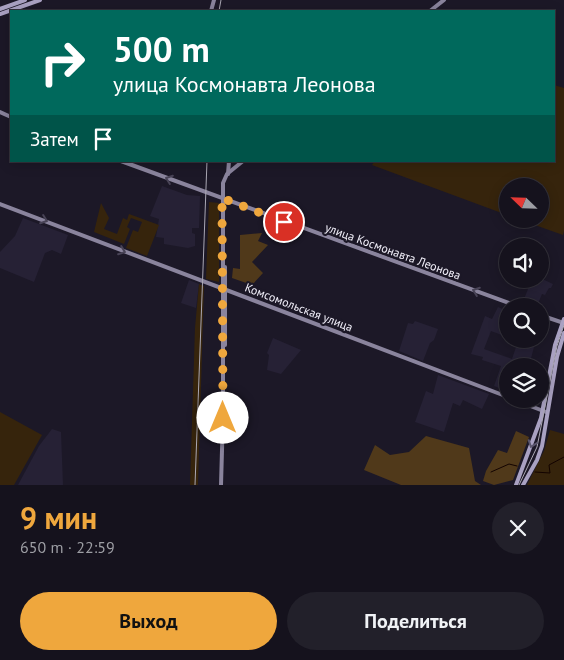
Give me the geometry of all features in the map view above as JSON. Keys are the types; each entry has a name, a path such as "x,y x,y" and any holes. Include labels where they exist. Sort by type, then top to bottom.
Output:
{"main road":[{"path":"0,9 25,0"},
{"path":"11,10 40,0"},
{"path":"431,10 444,0"},
{"name":"улица Космонавта Леонова","path":"124,162 499,299"},
{"path":"229,162 229,172"},
{"path":"222,485 224,182 229,172 242,162"},
{"name":"Комсомольская улица","path":"0,204 499,394"},
{"path":"523,485 540,454 544,411 555,345 564,322 549,318"},
{"path":"516,485 544,411 564,333"},
{"path":"536,408 544,411"}],"shaded area":[{"path":"555,85 564,88 563,235 543,228 549,228 549,178 499,178 499,212 372,165 374,162 555,162"},
{"path":"162,186 187,195 200,196 199,228 192,228 192,233 195,234 195,246 188,248 164,244 164,238 156,237 159,219 150,216"},
{"path":"209,202 219,203 219,282 206,279"},
{"path":"101,203 109,218 104,229 117,234 123,218 127,220 129,214 159,225 147,256 126,248 133,230 138,232 142,222 131,218 127,227 130,229 124,244 94,232"},
{"path":"23,218 68,235 61,254 52,250 45,253 34,282 0,268 0,252 15,236"},
{"path":"262,233 258,241 268,245 252,262 263,273 252,285 232,278 233,268 240,269 240,235"},
{"path":"189,280 199,284 196,308 181,303"},
{"path":"549,282 553,284 549,288"},
{"path":"199,284 204,286 198,485 190,485 195,328"},
{"path":"528,288 549,288 545,295 542,294 540,298 524,298"},
{"path":"499,307 499,334 491,331 484,349 509,358 499,358 499,365 482,360 483,357 471,354 485,316 492,319"},
{"path":"415,321 438,329 423,361 399,351 408,323 413,324"},
{"path":"273,338 301,350 281,374 267,370 269,355 267,353"},
{"path":"516,348 534,348 531,358 512,358"},
{"path":"499,372 499,388 494,386"},
{"path":"438,375 489,394 482,409 463,400 460,406 453,403 444,432 415,422 426,391 433,394"},
{"path":"0,412 42,435 14,485 0,485"},
{"path":"52,429 61,432 63,485 18,485 39,446"},
{"path":"550,430 564,434 564,485 527,485 544,451"},
{"path":"516,431 529,437 513,480 494,485 483,481 486,471 498,450 507,453"},
{"path":"426,436 469,448 475,481 481,485 401,485 364,470 375,445 390,455 409,452"}],"waterway":[{"path":"535,472 550,473 549,465 564,457"},
{"path":"491,472 509,464 517,466"}],"tram line":[{"path":"219,10 221,0"},
{"path":"195,485 207,162"},
{"path":"519,485 537,447 557,346 564,325"}],"route":[{"path":"223,418 222,198 284,222"}]}
